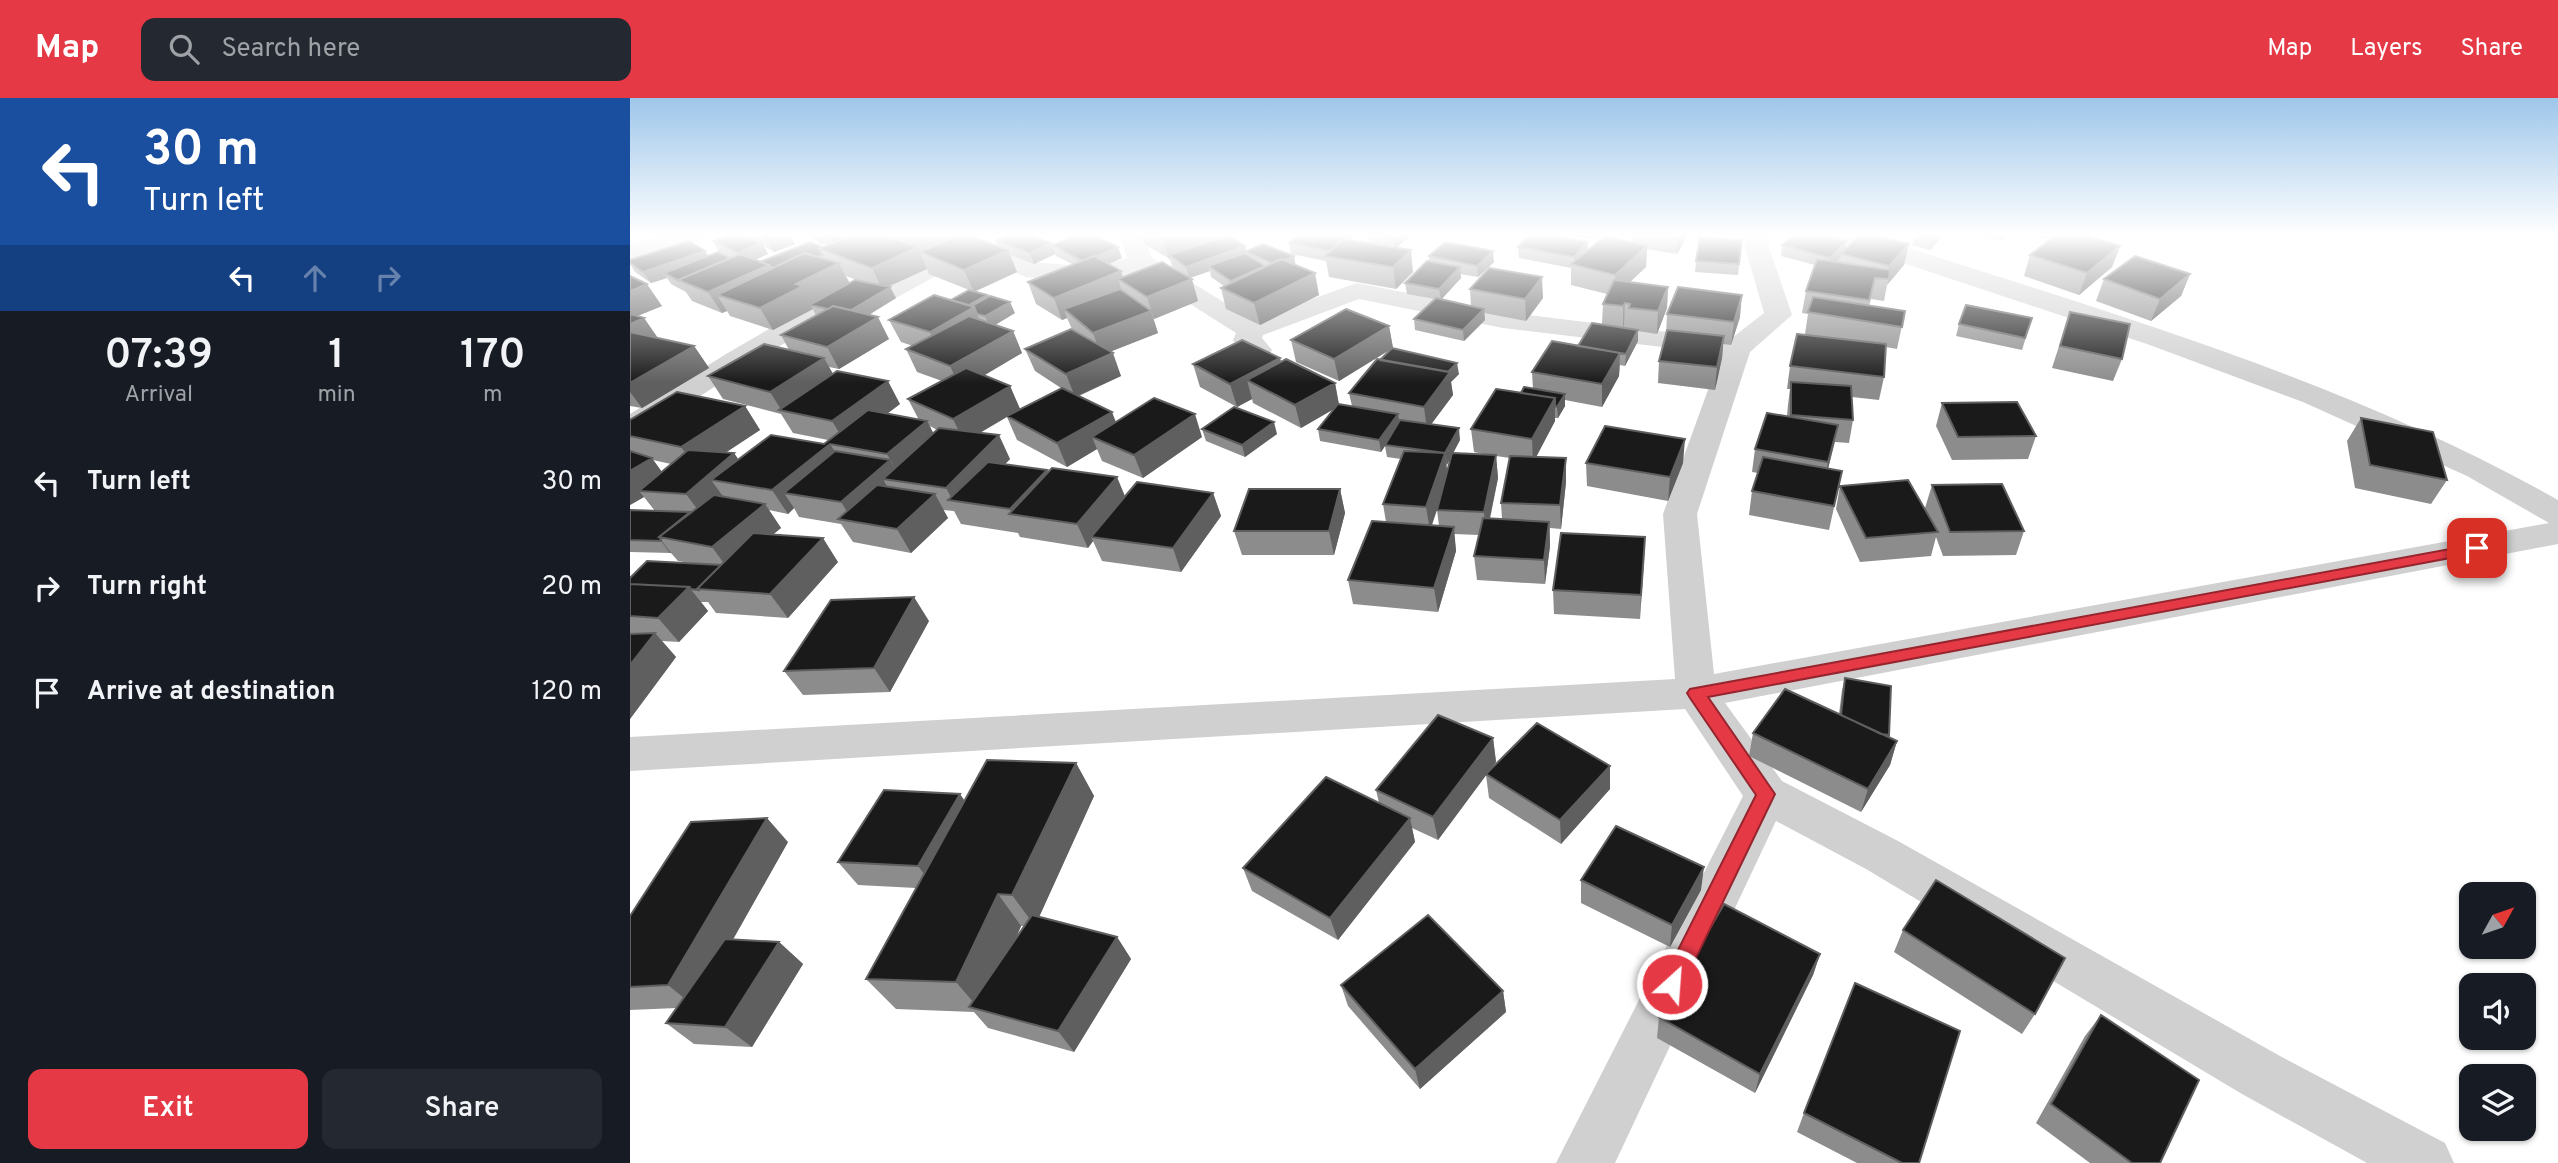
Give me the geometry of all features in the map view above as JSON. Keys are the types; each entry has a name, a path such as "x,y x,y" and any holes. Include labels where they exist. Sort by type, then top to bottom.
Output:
{"street":[{"path":"630,428 736,360 859,288 885,293 903,284"},
{"path":"1176,284 1251,330"},
{"path":"1768,284 1778,315 1737,348 1680,514 1696,693 1766,794 1882,855 2261,1074 2426,1163"},
{"path":"1991,284 2157,338 2314,396 2479,469 2558,515"},
{"path":"1281,371 1247,340 1251,330 1357,291 1503,320 1737,348"},
{"path":"630,754 1696,693 2558,534"},
{"path":"1580,1158 1766,794"}],"building":[{"path":"630,284 647,284 630,291"},
{"path":"687,284 727,284 708,292"},
{"path":"740,284 803,286 760,308 717,295"},
{"path":"848,284 890,287 851,310 810,305"},
{"path":"1031,284 1089,284 1054,298"},
{"path":"1126,284 1180,284 1147,297"},
{"path":"1230,284 1293,284 1254,303 1221,288"},
{"path":"1409,284 1444,284 1439,289"},
{"path":"1475,284 1537,284 1525,299 1470,289"},
{"path":"1612,284 1668,287 1658,311 1629,308 1630,304 1625,303 1623,306 1603,304"},
{"path":"1809,284 1873,284 1869,300 1806,291"},
{"path":"2117,284 2178,284 2160,299"},
{"path":"1678,287 1742,295 1734,322 1667,314"},
{"path":"1120,289 1151,311 1093,333 1064,309"},
{"path":"969,290 987,295 969,305 951,300"},
{"path":"934,295 974,307 930,332 889,320"},
{"path":"990,296 1010,302 985,316 977,314 972,306"},
{"path":"1813,297 1905,311 1902,327 1808,312"},
{"path":"1436,298 1484,309 1463,330 1414,319"},
{"path":"1966,305 2032,318 2025,338 1959,324"},
{"path":"833,306 878,317 827,347 781,335"},
{"path":"1346,309 1389,326 1334,359 1291,340"},
{"path":"2070,312 2130,324 2122,359 2060,346"},
{"path":"630,314 644,318 630,324"},
{"path":"969,316 1013,331 950,366 906,349"},
{"path":"1592,323 1638,330 1626,354 1578,346"},
{"path":"1071,329 1113,353 1066,374 1025,349"},
{"path":"1667,330 1724,336 1717,367 1659,361"},
{"path":"630,332 694,346 630,383"},
{"path":"1797,334 1886,344 1884,377 1790,366"},
{"path":"1242,340 1280,358 1230,384 1193,364"},
{"path":"1552,341 1620,353 1602,384 1532,372"},
{"path":"764,344 824,358 770,392 708,376"},
{"path":"1392,348 1457,363 1448,372 1380,360"},
{"path":"1286,359 1335,383 1295,405 1247,380"},
{"path":"1377,359 1450,372 1424,407 1349,393"},
{"path":"966,368 1010,386 953,419 908,399"},
{"path":"837,371 888,381 832,421 779,410"},
{"path":"1791,382 1851,386 1853,420 1791,415"},
{"path":"1524,387 1565,394 1557,407 1555,398 1521,393"},
{"path":"1062,388 1112,412 1057,443 1007,416"},
{"path":"1496,389 1555,398 1532,439 1471,429"},
{"path":"677,392 745,406 681,447 630,436 630,420"},
{"path":"1154,398 1195,414 1134,455 1092,437"},
{"path":"2017,402 2036,436 1958,437 1942,403"},
{"path":"1338,404 1398,414 1379,440 1318,429"},
{"path":"1234,407 1274,422 1242,445 1202,429"},
{"path":"868,410 927,421 887,454 830,444 772,490 711,480 771,435 824,444"},
{"path":"1767,413 1838,425 1828,462 1755,449"},
{"path":"2361,418 2433,432 2447,480 2370,465"},
{"path":"1400,420 1459,428 1445,453 1385,445"},
{"path":"1605,426 1685,439 1670,477 1586,463"},
{"path":"939,428 999,435 946,488 883,479"},
{"path":"688,450 734,453 686,494 639,491"},
{"path":"630,451 652,458 630,471"},
{"path":"835,451 890,460 841,502 784,493"},
{"path":"1404,451 1445,453 1426,507 1383,504"},
{"path":"1452,453 1496,455 1484,512 1437,510"},
{"path":"1510,456 1566,458 1560,505 1501,503"},
{"path":"1763,457 1842,471 1834,506 1752,491"},
{"path":"988,462 1047,470 1010,509 948,500"},
{"path":"1052,468 1117,477 1077,524 1009,514"},
{"path":"1908,480 1938,532 1866,538 1840,486"},
{"path":"1137,482 1213,493 1173,548 1091,537"},
{"path":"2002,484 2024,531 1950,532 1932,485"},
{"path":"877,485 935,494 897,529 838,519"},
{"path":"1249,489 1340,489 1329,531 1234,531"},
{"path":"714,495 765,504 712,547 659,537"},
{"path":"630,510 690,512 659,537 661,541 630,540"},
{"path":"1483,518 1549,522 1544,560 1474,556"},
{"path":"1372,521 1454,527 1434,588 1348,580"},
{"path":"753,533 823,538 770,594 697,589"},
{"path":"1561,533 1645,537 1641,595 1553,590"},
{"path":"647,561 721,565 698,590 689,587 630,584 630,578"},
{"path":"630,584 689,587 658,618 630,616"},
{"path":"914,597 874,668 784,671 831,600"},
{"path":"655,633 630,665 630,634"},
{"path":"1845,678 1891,686 1889,735 1881,734 1841,715"},
{"path":"1785,689 1897,741 1868,789 1753,733"},
{"path":"1438,715 1493,738 1433,817 1376,790"},
{"path":"1537,723 1610,766 1560,820 1486,774"},
{"path":"987,760 1076,763 1012,895 998,894 956,982 866,979"},
{"path":"1326,777 1410,818 1330,918 1243,868"},
{"path":"884,790 960,794 918,866 838,862"},
{"path":"767,818 668,985 630,987 630,916 691,822"},
{"path":"1616,826 1704,867 1672,925 1581,880"},
{"path":"1936,880 2065,958 2035,1014 1903,930"},
{"path":"1724,904 1820,954 1760,1074 1659,1017"},
{"path":"1032,915 1117,937 1058,1031 969,1007"},
{"path":"1428,915 1503,991 1415,1069 1341,985"},
{"path":"725,939 779,942 725,1027 666,1023"},
{"path":"1855,983 1960,1031 1919,1163 1902,1163 1804,1113"},
{"path":"2101,1015 2199,1080 2160,1163 2132,1163 2051,1104"}],"route":[{"path":"1672,984 1766,794 1696,693 2477,548"}]}
